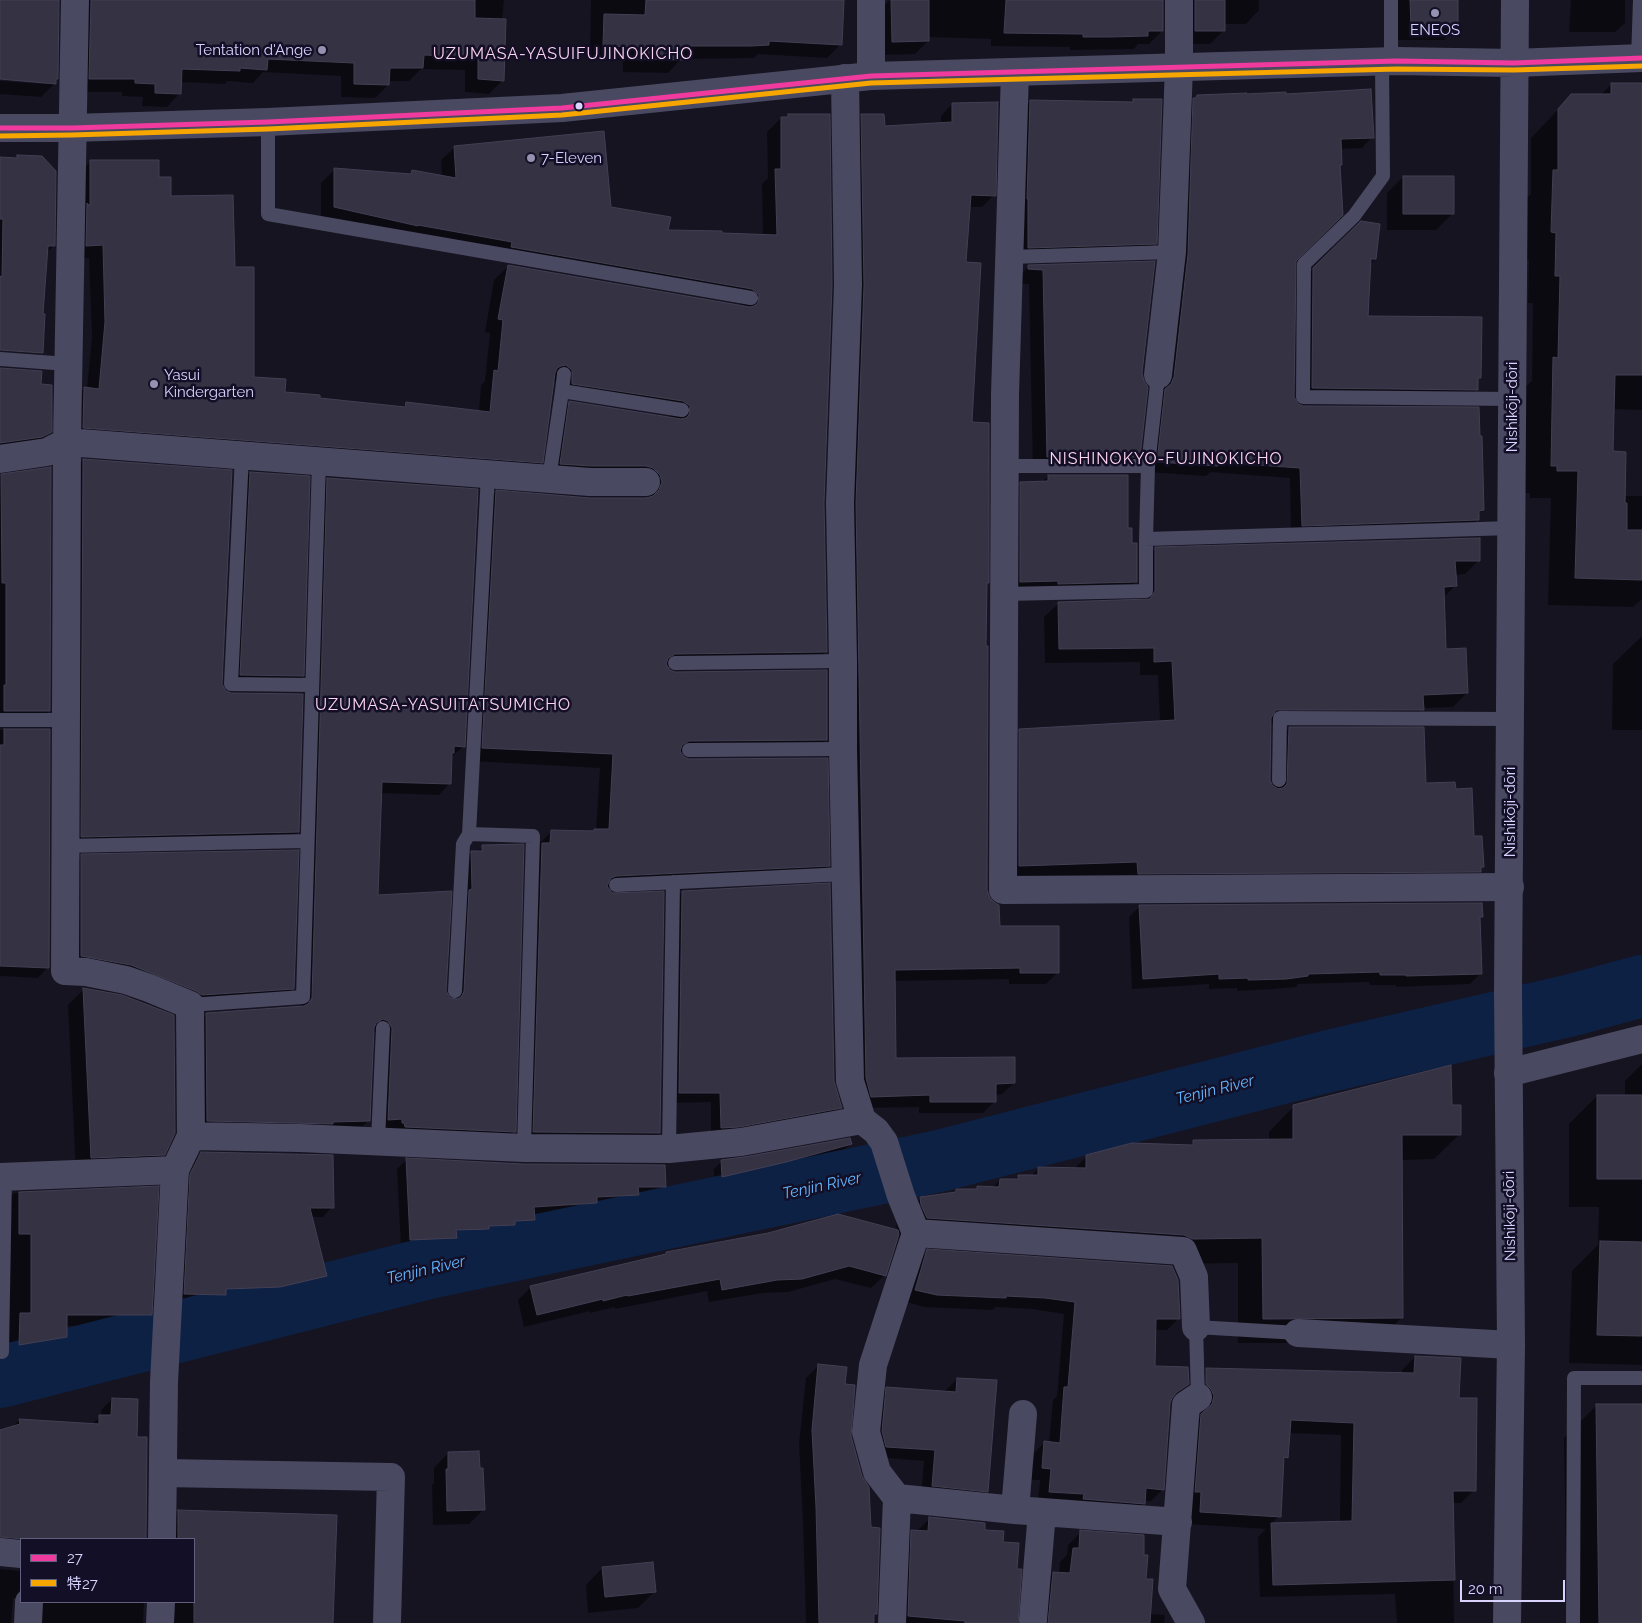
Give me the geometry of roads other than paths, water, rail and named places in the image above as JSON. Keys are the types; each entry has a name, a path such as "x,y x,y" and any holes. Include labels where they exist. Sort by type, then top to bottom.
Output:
{"street":[{"path":"75,0 67,442 64,971 86,972 126,980 190,1005 191,1136 175,1170 164,1382 162,1538"},
{"path":"871,0 858,77 848,285 840,503 843,749 850,1081 862,1120 876,1131 884,1142 901,1196 916,1233 873,1366 866,1432 877,1472 897,1498 892,1623"},
{"path":"1158,374 1172,252 1179,67 1179,0"},
{"name":"Nishikōji-dōri","path":"1507,1623 1511,1345 1508,989 1516,0"},
{"path":"0,128 72,128 268,122 562,108 858,77 1386,61 1514,63 1640,58"},
{"path":"1015,72 1005,394 1003,890 1510,887"},
{"path":"0,459 47,452 67,442 590,482 646,482"},
{"path":"1508,1073 1642,1039"},
{"path":"191,1136 378,1140 524,1148 669,1149 740,1142 862,1120"},
{"path":"2,1176 175,1170"},
{"path":"916,1233 1183,1251 1194,1277 1196,1327"},
{"path":"1298,1333 1511,1345"},
{"path":"1191,1623 1172,1589 1186,1405 1198,1397"},
{"path":"1015,1510 1023,1414"},
{"path":"163,1473 391,1477 387,1623"},
{"path":"897,1498 1015,1510 1178,1522"},
{"path":"1033,1620 1042,1512"},
{"path":"0,1552 20,1554"},
{"path":"28,1623 29,1603"},
{"path":"160,1603 160,1623"}],"lane":[{"path":"1391,0 1386,61 1383,176 1354,216 1304,264 1303,397 1512,399"},
{"path":"1640,0 1640,58"},
{"path":"268,122 268,214 752,298"},
{"path":"1009,257 1172,252"},
{"path":"0,359 68,364"},
{"path":"549,479 564,374"},
{"path":"1004,594 1146,591 1148,466 1158,374"},
{"path":"562,391 682,410"},
{"path":"242,455 231,684 312,685"},
{"path":"190,1005 303,997 319,461"},
{"path":"1004,466 1148,466"},
{"path":"455,992 463,844 469,834 488,474"},
{"path":"1146,539 1512,528"},
{"path":"675,663 843,661"},
{"path":"1279,780 1280,718 1510,719"},
{"path":"0,720 66,720"},
{"path":"689,750 843,749"},
{"path":"469,834 533,836 524,1148"},
{"path":"65,846 307,841"},
{"path":"616,885 845,874"},
{"path":"669,1149 673,882"},
{"path":"378,1140 383,1028"},
{"path":"2,1176 2,1352"},
{"path":"1198,1397 1196,1327 1298,1333"},
{"path":"1573,1623 1574,1378 1642,1378"}],"waterway":[{"name":"Tenjin River","path":"0,1377 429,1268 939,1161 1329,1061 1572,1005 1642,986"}],"place":[{"name":"ENEOS","path":"1435,13"},
{"name":"Tentation d'Ange","path":"322,50"},
{"name":"7-Eleven","path":"531,158"},
{"name":"Yasui Kindergarten","path":"154,384"}],"district":[{"name":"UZUMASA-YASUIFUJINOKICHO","path":"563,54"},
{"name":"NISHINOKYO-FUJINOKICHO","path":"1166,459"},
{"name":"UZUMASA-YASUITATSUMICHO","path":"443,705"}]}
